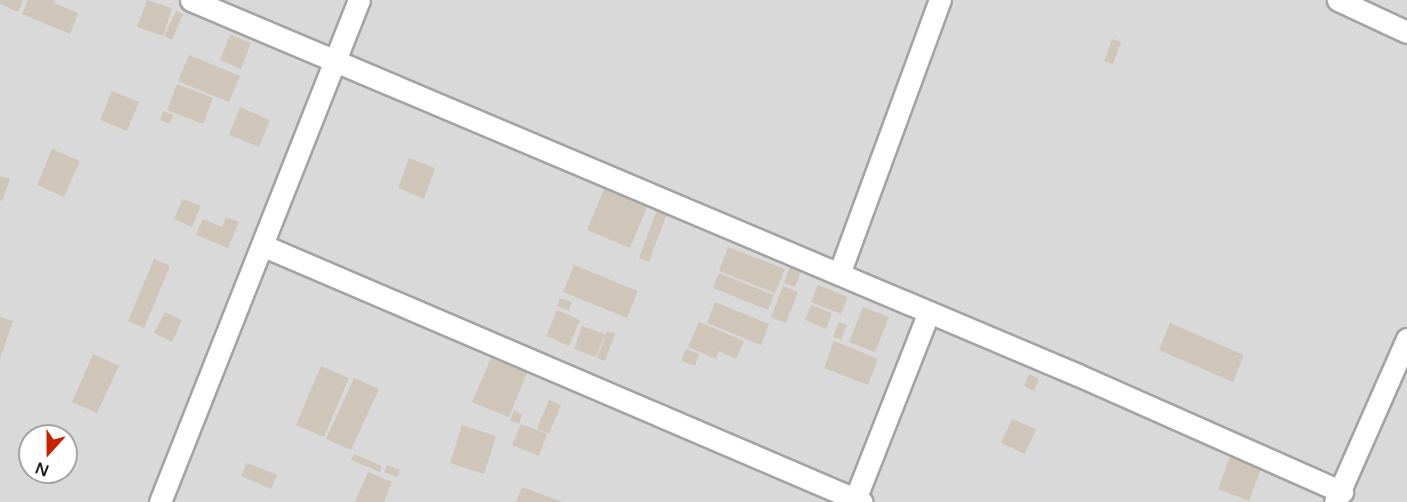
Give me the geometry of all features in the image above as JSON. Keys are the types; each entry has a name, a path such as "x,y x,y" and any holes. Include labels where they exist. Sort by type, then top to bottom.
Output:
{"street":[{"path":"191,0 928,312 1339,497 1407,339"},
{"path":"160,502 264,246 359,0"},
{"path":"839,274 940,0"},
{"path":"1338,0 1407,32"},
{"path":"264,246 858,501 928,312"}],"shaded area":[{"path":"0,0 1407,0 1407,502 0,502"}],"building":[{"path":"0,0 23,1 18,12 0,4"},
{"path":"28,0 55,0 54,3 78,13 70,34 22,14"},
{"path":"147,0 172,8 163,36 137,27"},
{"path":"176,11 183,14 172,40 164,36"},
{"path":"230,35 251,43 241,69 220,60"},
{"path":"1112,39 1121,42 1113,64 1104,61"},
{"path":"189,55 240,76 229,102 178,81"},
{"path":"177,84 213,98 203,124 167,110"},
{"path":"112,91 139,102 127,131 100,120"},
{"path":"240,107 270,120 259,147 229,135"},
{"path":"163,111 173,115 170,124 160,120"},
{"path":"52,149 80,161 64,197 37,185"},
{"path":"409,158 435,168 424,199 398,188"},
{"path":"0,176 10,179 2,201 0,200"},
{"path":"606,184 649,202 630,248 587,230"},
{"path":"183,199 201,206 192,227 174,219"},
{"path":"658,207 668,211 649,262 639,258"},
{"path":"226,217 239,222 228,248 196,235 203,219 222,227"},
{"path":"728,247 785,269 775,293 719,271"},
{"path":"154,259 170,266 144,328 128,321"},
{"path":"791,264 802,269 795,287 784,283"},
{"path":"574,265 638,291 627,318 563,292"},
{"path":"719,273 774,295 768,310 713,288"},
{"path":"818,285 848,297 841,314 811,302"},
{"path":"783,286 798,292 786,323 771,317"},
{"path":"560,298 572,302 569,311 557,306"},
{"path":"715,302 769,324 761,345 707,323"},
{"path":"811,305 832,313 826,329 805,320"},
{"path":"863,307 889,317 875,352 849,342"},
{"path":"557,310 580,320 569,346 546,336"},
{"path":"165,312 182,320 172,342 154,333"},
{"path":"0,317 13,321 0,359"},
{"path":"699,322 744,341 736,359 719,351 716,359 688,347"},
{"path":"839,322 847,325 841,340 833,337"},
{"path":"1170,323 1244,355 1233,382 1159,350"},
{"path":"582,326 605,334 596,357 574,349"},
{"path":"607,331 615,334 605,361 597,358"},
{"path":"834,341 878,359 868,385 824,368"},
{"path":"686,349 699,354 695,366 681,361"},
{"path":"93,354 119,366 97,413 72,402"},
{"path":"491,358 527,373 509,417 472,402"},
{"path":"321,366 349,378 324,437 296,425"},
{"path":"1029,374 1039,379 1034,391 1024,386"},
{"path":"354,378 379,389 351,450 326,439"},
{"path":"549,400 561,405 549,434 537,429"},
{"path":"514,410 522,414 519,424 510,421"},
{"path":"1012,419 1036,429 1025,454 1001,443"},
{"path":"521,424 547,434 539,456 512,445"},
{"path":"462,425 496,436 484,474 450,463"},
{"path":"354,454 382,466 380,472 351,460"},
{"path":"1231,454 1262,466 1249,501 1218,489"},
{"path":"247,463 277,475 271,489 241,476"},
{"path":"387,465 400,470 397,477 384,472"},
{"path":"368,472 392,482 384,502 355,502"},
{"path":"522,487 563,502 516,502"}]}
